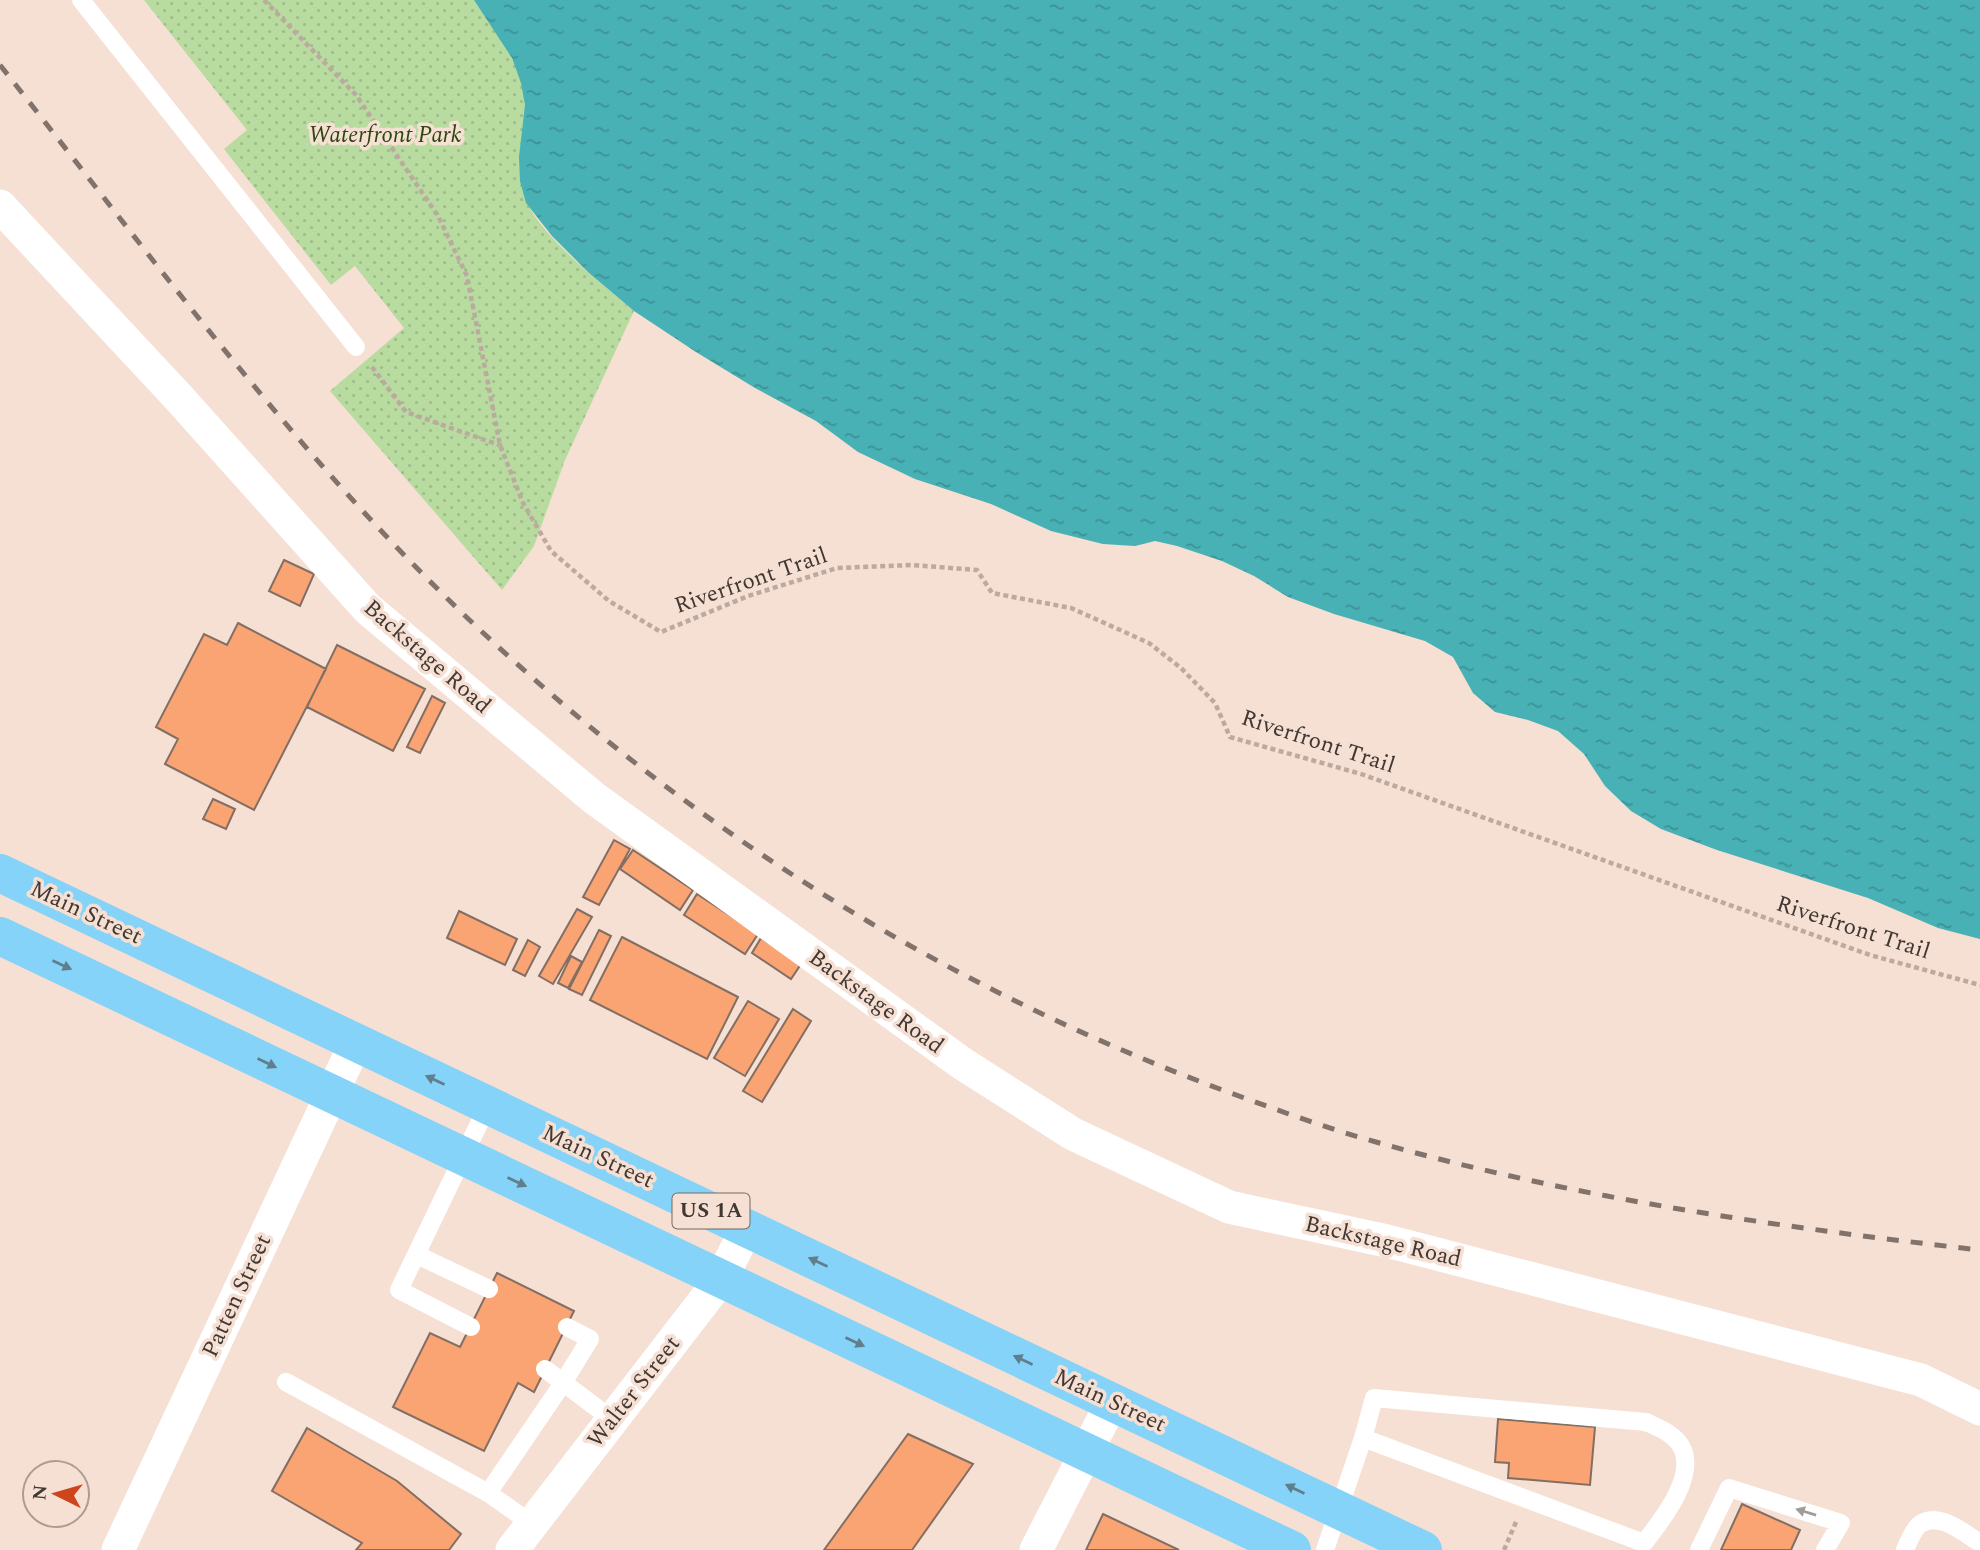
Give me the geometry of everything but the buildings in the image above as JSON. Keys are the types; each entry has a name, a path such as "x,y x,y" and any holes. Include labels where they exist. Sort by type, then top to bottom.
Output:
{"main road":[{"name":"Main Street","path":"0,873 1423,1550"},
{"name":"US 1A","path":"0,936 1292,1550"}],"street":[{"name":"Backstage Road","path":"0,206 179,398 368,610 594,798 963,1064 1073,1134 1229,1207 1387,1241 1921,1380 1980,1409"},
{"name":"Patten Street","path":"118,1550 356,1042"},
{"name":"Walter Street","path":"522,1537 721,1279 747,1228"},
{"path":"1036,1550 1112,1402"}],"lane":[{"path":"81,0 356,347"},
{"path":"471,1327 400,1290 488,1105"},
{"path":"417,1255 489,1289"},
{"path":"488,1493 563,1384 590,1339 566,1327"},
{"path":"545,1368 613,1420"},
{"path":"286,1382 488,1493 522,1537"},
{"path":"1325,1550 1374,1398 1646,1422 1668,1432 1681,1445 1686,1459 1683,1479 1670,1509 1644,1543 1363,1438"},
{"path":"1699,1550 1729,1488 1841,1523 1825,1550"},
{"path":"1905,1550 1918,1526 1931,1520 1948,1523 1980,1543"}],"path":[{"name":"Riverfront Trail","path":"264,0 356,95 439,216 467,276 500,445 523,503 551,551 609,601 661,632 748,596 837,568 912,565 977,570 992,593 1071,608 1149,643 1181,668 1215,703 1230,737 1362,774 1870,955 1980,985"},
{"path":"356,347 405,412 500,445"}],"green space":[{"name":"Waterfront Park","path":"144,0 474,0 499,36 514,62 523,90 524,186 528,205 561,247 634,311 565,460 534,546 502,590 330,391 404,328 355,266 331,285 224,149 247,130"}],"water":[{"path":"474,0 1980,0 1980,939 1938,928 1868,898 1717,850 1661,829 1631,811 1605,786 1584,754 1558,731 1495,712 1473,693 1453,657 1425,641 1334,614 1288,597 1254,576 1222,561 1177,546 1155,541 1135,546 1103,544 1051,531 991,504 915,479 858,452 816,421 696,352 634,311 589,273 552,236 526,203 520,181 519,157 525,105 521,83 512,58"}],"railway":[{"path":"0,65 236,364 360,508 425,576 493,642 577,716 664,785 755,850 848,910 945,965 1044,1015 1146,1060 1265,1106 1360,1137 1450,1162 1600,1195 1752,1220 1980,1250"}]}
